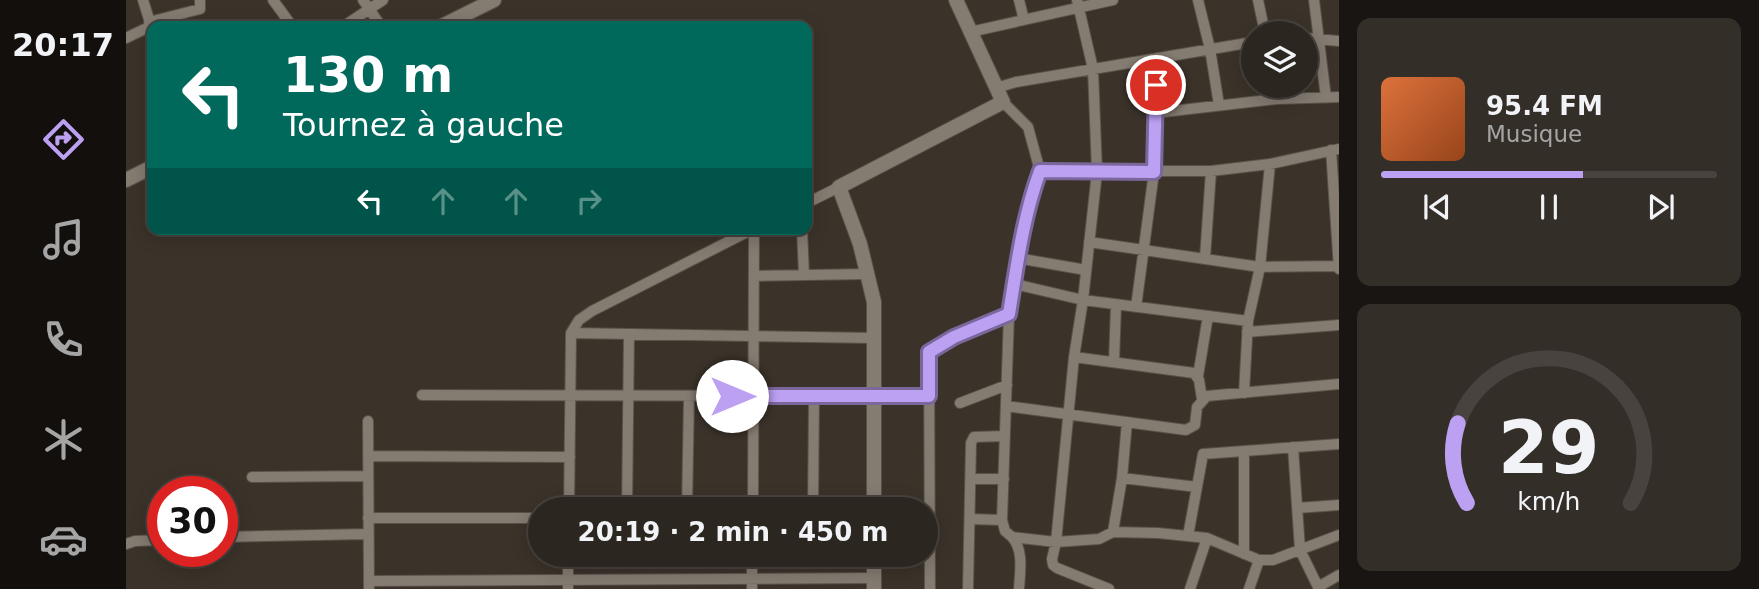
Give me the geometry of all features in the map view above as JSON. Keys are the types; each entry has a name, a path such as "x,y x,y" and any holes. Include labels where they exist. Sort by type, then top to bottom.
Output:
{"street":[{"path":"143,0 149,21"},
{"path":"165,21 200,9 200,0"},
{"path":"349,21 366,5 383,0"},
{"path":"452,21 494,0"},
{"path":"956,0 1003,102 1028,127 1040,171 1032,193 1017,258 1009,314 1002,520 1006,531 1017,542 1018,589"},
{"path":"1019,0 1024,20"},
{"path":"970,32 1078,4 1113,0"},
{"path":"1198,0 1210,49 1219,105"},
{"path":"1258,0 1262,21"},
{"path":"1314,0 1326,98"},
{"path":"278,2 289,21"},
{"path":"1078,4 1093,69 1097,172 1052,559 1053,565 1109,589"},
{"path":"366,5 377,21"},
{"path":"126,38 147,28"},
{"path":"1319,38 1339,41"},
{"path":"996,88 1016,82 1241,44"},
{"path":"1136,307 1154,172 1157,58"},
{"path":"1155,113 1277,99 1339,97"},
{"path":"812,200 1003,102"},
{"path":"1040,171 1211,172 1270,164 1335,150 1339,267 1260,267 1089,242"},
{"path":"1244,393 1247,327 1260,267 1270,164"},
{"path":"126,180 147,170"},
{"path":"1205,258 1211,172"},
{"path":"839,187 860,244 874,302 874,497"},
{"path":"569,497 571,333 579,320 742,235"},
{"path":"753,497 754,235"},
{"path":"802,235 804,275"},
{"path":"1017,258 1086,270"},
{"path":"754,276 867,274"},
{"path":"1014,284 1083,300 1208,316 1247,327 1339,324"},
{"path":"1114,362 1116,304"},
{"path":"928,497 929,352 954,337 1009,314"},
{"path":"1202,399 1198,376 1208,316"},
{"path":"571,333 874,338"},
{"path":"627,497 629,334"},
{"path":"1074,357 1194,373 1198,376"},
{"path":"1006,406 1186,430 1195,425 1197,407 1202,399 1211,395 1339,384"},
{"path":"960,403 1007,385"},
{"path":"422,395 929,396"},
{"path":"687,497 689,396"},
{"path":"813,497 814,396"},
{"path":"368,421 369,585 874,583"},
{"path":"1113,532 1122,478 1127,422"},
{"path":"968,589 972,440 982,436 1005,436"},
{"path":"1188,536 1203,454 1339,444"},
{"path":"1293,447 1300,550 1319,588 1339,575"},
{"path":"1244,451 1244,554"},
{"path":"368,456 569,457"},
{"path":"252,477 368,476"},
{"path":"1122,478 1197,487"},
{"path":"971,479 1004,479"},
{"path":"1297,508 1339,505"},
{"path":"368,518 528,518"},
{"path":"970,519 1002,520"},
{"path":"1012,537 1056,542 1099,539 1113,532 1188,536 1207,538 1259,560 1273,560 1339,535"},
{"path":"238,537 368,534"},
{"path":"1191,589 1207,538"},
{"path":"126,544 147,541"},
{"path":"1249,589 1259,560"},
{"path":"929,567 930,589"}],"route":[{"path":"732,396 929,396 929,352 954,337 1009,314 1017,258 1032,193 1040,171 1154,172 1156,85"}]}
